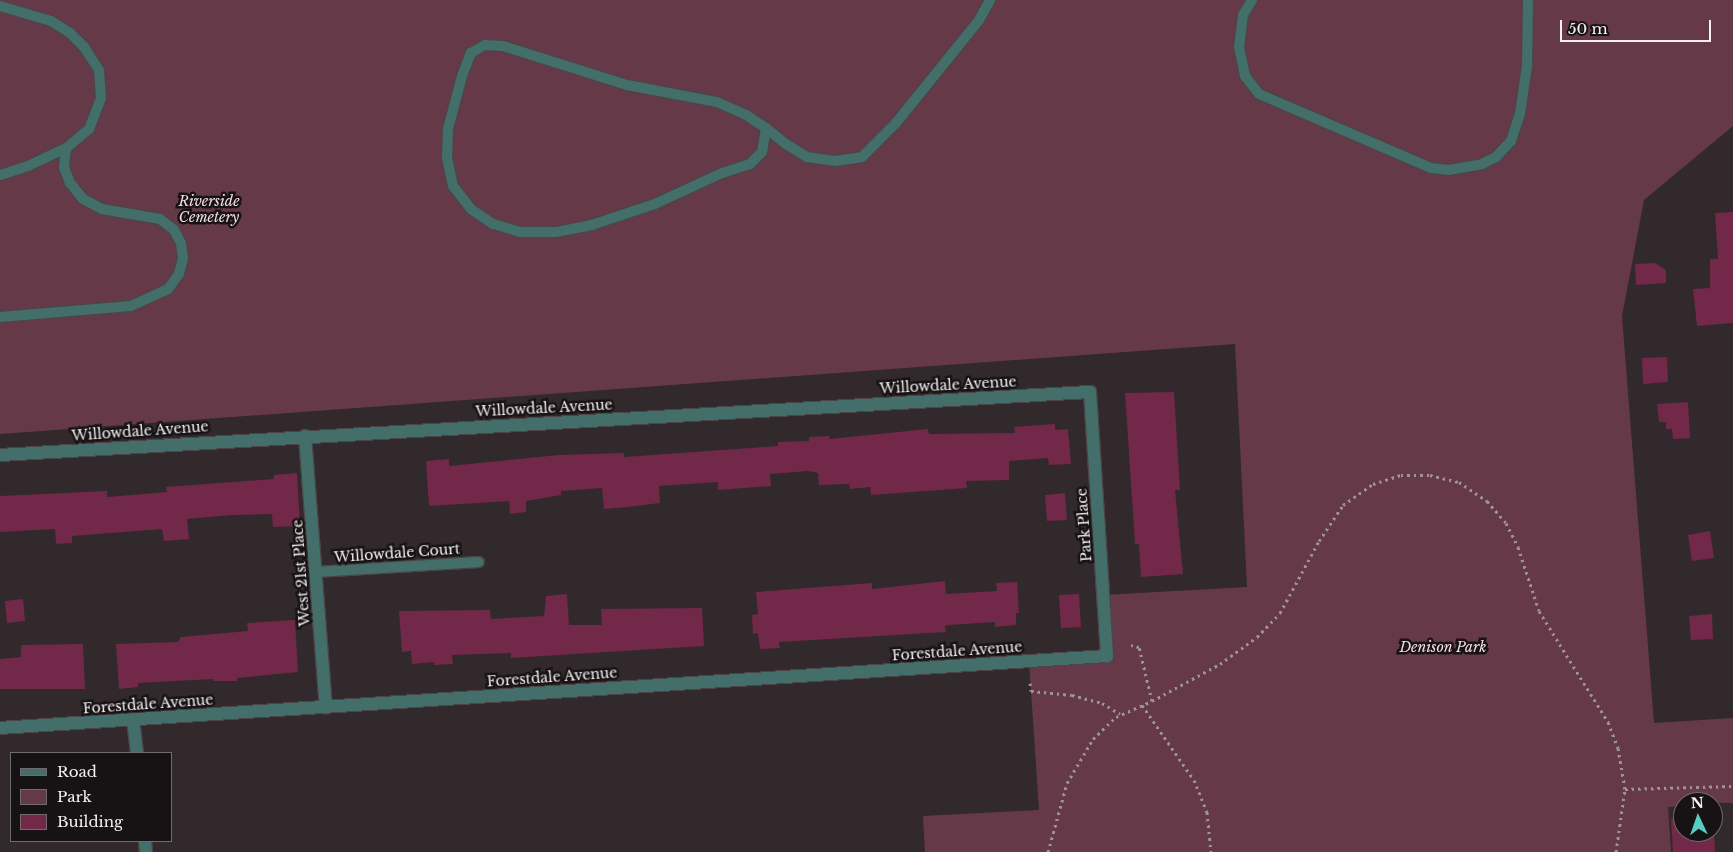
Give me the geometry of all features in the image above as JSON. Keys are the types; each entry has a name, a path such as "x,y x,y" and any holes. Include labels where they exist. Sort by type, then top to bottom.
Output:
{"street":[{"name":"Willowdale Avenue","path":"0,455 1090,392"},
{"name":"Park Place","path":"1090,392 1107,656"},
{"name":"West 21st Place","path":"306,436 326,707"},
{"name":"Forestdale Avenue","path":"0,728 1107,656"},
{"path":"133,720 137,752"}],"lane":[{"path":"766,128 762,152 750,164 722,172 646,208 592,225 556,232 520,232 493,224 471,209 453,186 447,158 448,129 462,76 471,53 486,45 503,46 627,85 717,102 746,114 766,128 807,157 835,162 862,157 896,122 979,20 990,0"},
{"path":"1252,0 1243,15 1239,48 1245,76 1259,94 1431,168 1449,170 1482,164 1496,157 1511,141 1520,114 1527,66 1528,0"},
{"path":"0,6 51,21 70,33 84,47 99,70 101,98 89,129 66,148 28,166 0,175"},
{"path":"0,316 131,306 168,289 179,274 183,258 181,243 174,230 160,218 102,209 83,199 70,183 64,167 66,148"},
{"name":"Willowdale Court","path":"316,572 480,562"}],"path":[{"path":"1048,852 1067,783 1075,766 1093,739 1121,714 1152,701 1220,664 1257,637 1280,613 1319,541 1344,505 1373,484 1401,475 1430,475 1459,482 1487,500 1506,522 1518,547 1539,611 1608,722 1618,748 1625,789 1616,852"},
{"path":"1131,645 1139,647 1152,701"},
{"path":"1030,683 1031,691 1072,695 1102,704 1121,714"},
{"path":"1142,705 1194,780 1207,812 1211,852"},
{"path":"1625,789 1733,786"}],"green space":[{"name":"Riverside Cemetery","path":"0,0 1733,0 1733,126 1644,200 1622,316 1654,723 1733,718 1733,803 1723,803 1723,792 1673,792 1673,807 1668,807 1671,852 925,852 923,816 1039,810 1029,661 1107,656 1103,595 1247,587 1235,344 0,434"}],"building":[{"path":"1733,212 1733,323 1697,326 1693,289 1710,288 1710,259 1718,259 1715,213"},
{"path":"1655,263 1666,270 1666,283 1636,285 1635,264"},
{"path":"1667,357 1668,382 1643,384 1642,358"},
{"path":"1174,392 1180,490 1175,490 1183,574 1141,577 1139,544 1135,544 1125,393"},
{"path":"1688,402 1690,438 1673,439 1672,429 1666,429 1666,422 1659,422 1657,404"},
{"path":"1055,424 1055,430 1068,429 1071,464 1049,465 1048,458 1009,461 1009,480 966,481 967,488 871,495 870,487 850,489 849,484 819,485 818,473 808,471 770,474 771,486 718,490 718,482 659,486 660,503 628,507 604,509 602,488 561,491 561,495 526,501 526,512 510,514 509,501 429,506 426,461 449,459 449,466 559,455 624,453 624,457 778,446 778,442 809,441 809,437 829,436 829,439 928,429 929,434 1015,433 1014,427"},
{"path":"297,473 300,526 273,527 272,514 232,515 187,519 189,539 164,541 162,529 72,536 72,543 56,544 55,529 0,532 0,496 107,491 107,497 167,492 166,487 274,479 274,475"},
{"path":"1065,493 1067,520 1047,521 1045,495"},
{"path":"1710,531 1714,558 1692,561 1688,535"},
{"path":"945,581 946,594 997,591 996,583 1017,582 1019,613 1016,613 1016,625 995,627 995,622 949,625 945,626 946,632 779,642 780,648 760,649 758,633 753,634 752,615 758,614 756,592 872,583 872,589"},
{"path":"567,594 569,625 602,625 601,609 702,608 704,646 511,658 511,653 452,655 453,664 434,665 434,662 412,664 411,651 402,652 399,611 490,610 491,619 544,616 546,596"},
{"path":"1079,594 1081,627 1061,628 1059,595"},
{"path":"23,599 25,621 7,623 5,601"},
{"path":"1712,614 1713,639 1691,640 1689,616"},
{"path":"295,620 298,672 237,678 237,681 213,681 213,679 138,683 138,687 119,689 116,644 178,642 181,637 248,631 247,623"},
{"path":"83,644 85,689 0,689 0,659 21,657 21,645"},
{"path":"1671,819 1673,819 1673,842 1714,842 1715,852 1673,852"}],"park label":[{"name":"Denison Park","path":"1443,647"}]}
